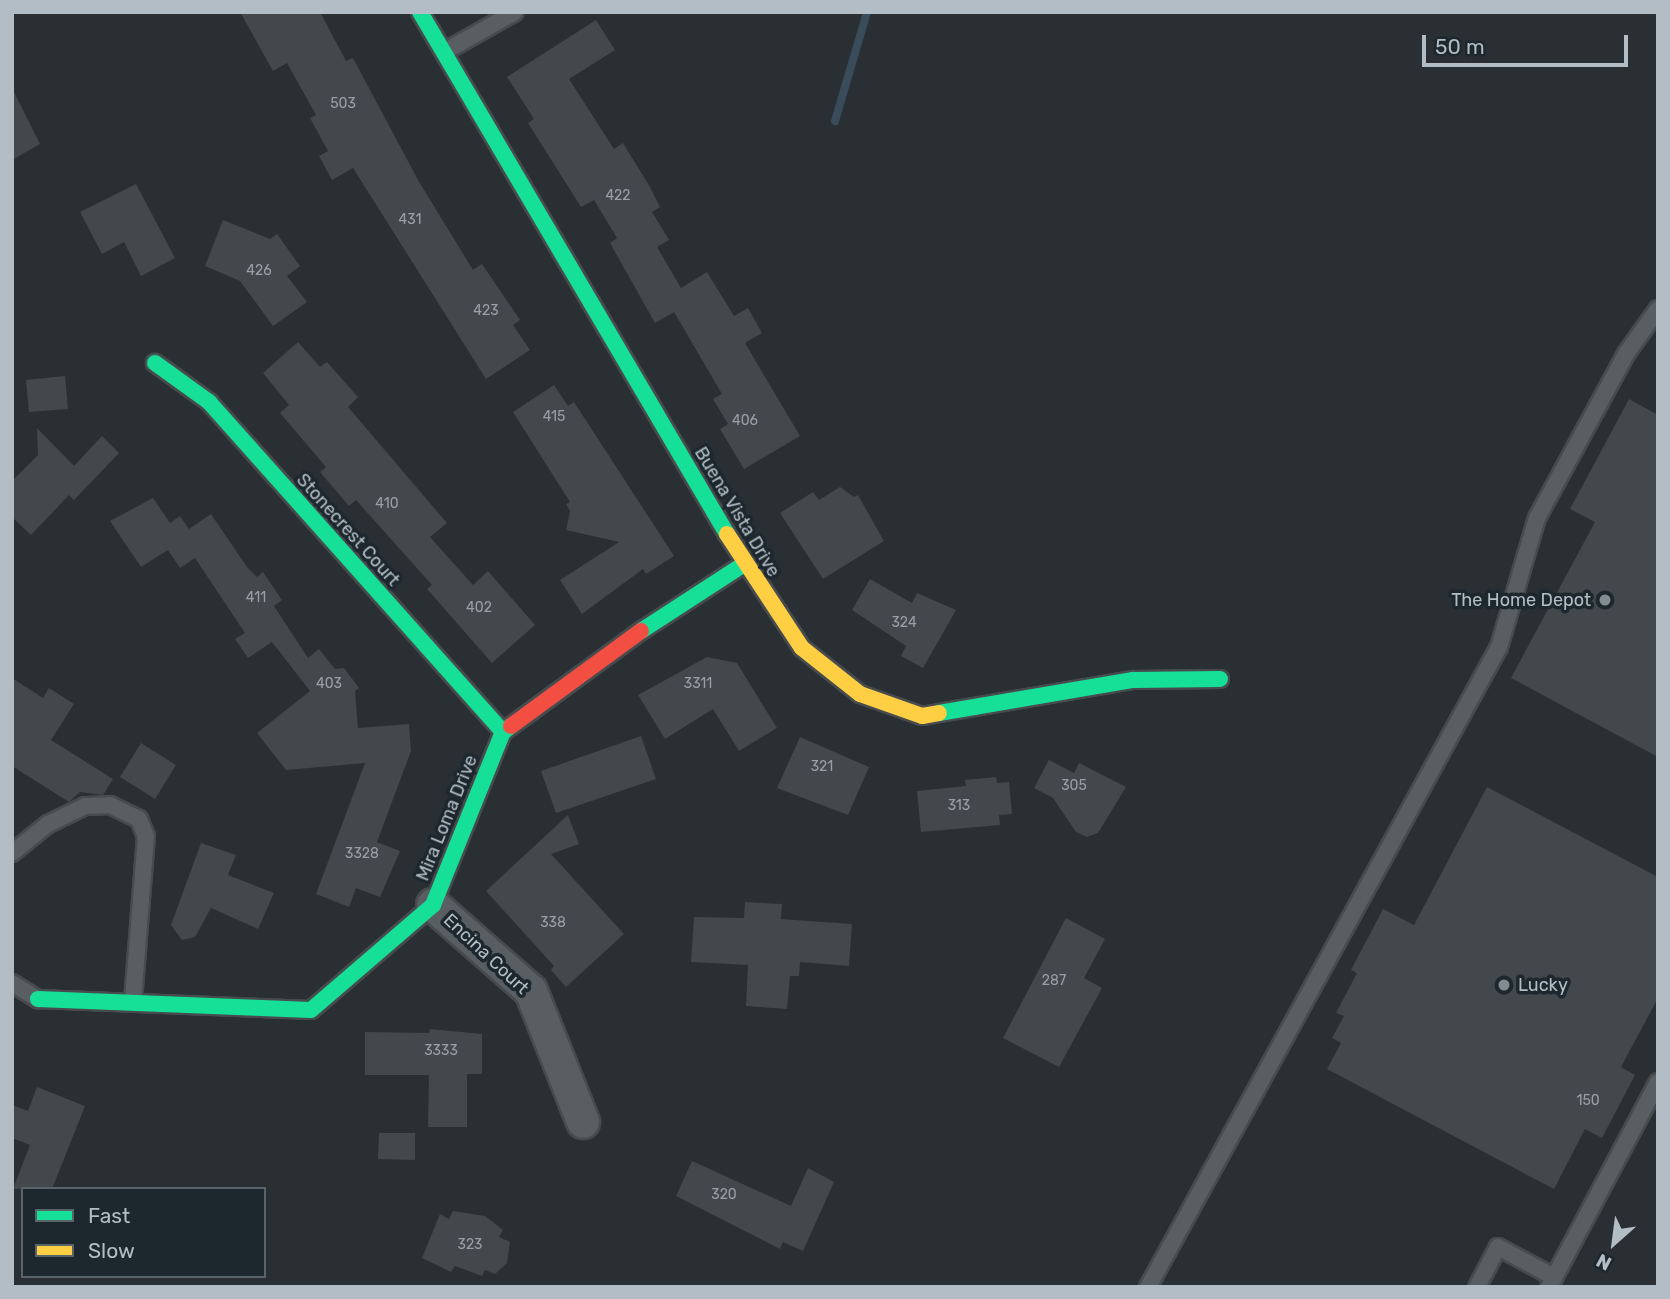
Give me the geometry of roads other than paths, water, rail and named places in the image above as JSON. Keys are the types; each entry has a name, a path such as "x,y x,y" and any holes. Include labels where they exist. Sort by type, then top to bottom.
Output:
{"street":[{"name":"Buena Vista Drive","path":"420,12 744,564 802,648 860,694 922,716 1133,680 1220,679"},
{"name":"Stonecrest Court","path":"155,363 209,402 503,732"},
{"path":"503,732 593,662 744,564"},
{"name":"Mira Loma Drive","path":"38,999 311,1010 433,905 503,732"},
{"name":"Encina Court","path":"433,905 531,991 583,1122"}],"lane":[{"path":"443,52 515,12"},
{"path":"1147,1287 1499,647 1537,519 1626,354 1658,309"},
{"path":"12,853 48,824 85,806 110,805 139,819 146,836 133,1002"},
{"path":"12,984 38,999"},
{"path":"1476,1287 1498,1247 1551,1282 1658,1082"}],"waterway":[{"path":"835,121 867,12"}],"place":[{"name":"The Home Depot","path":"1605,600"},
{"name":"Lucky","path":"1504,985"}]}
